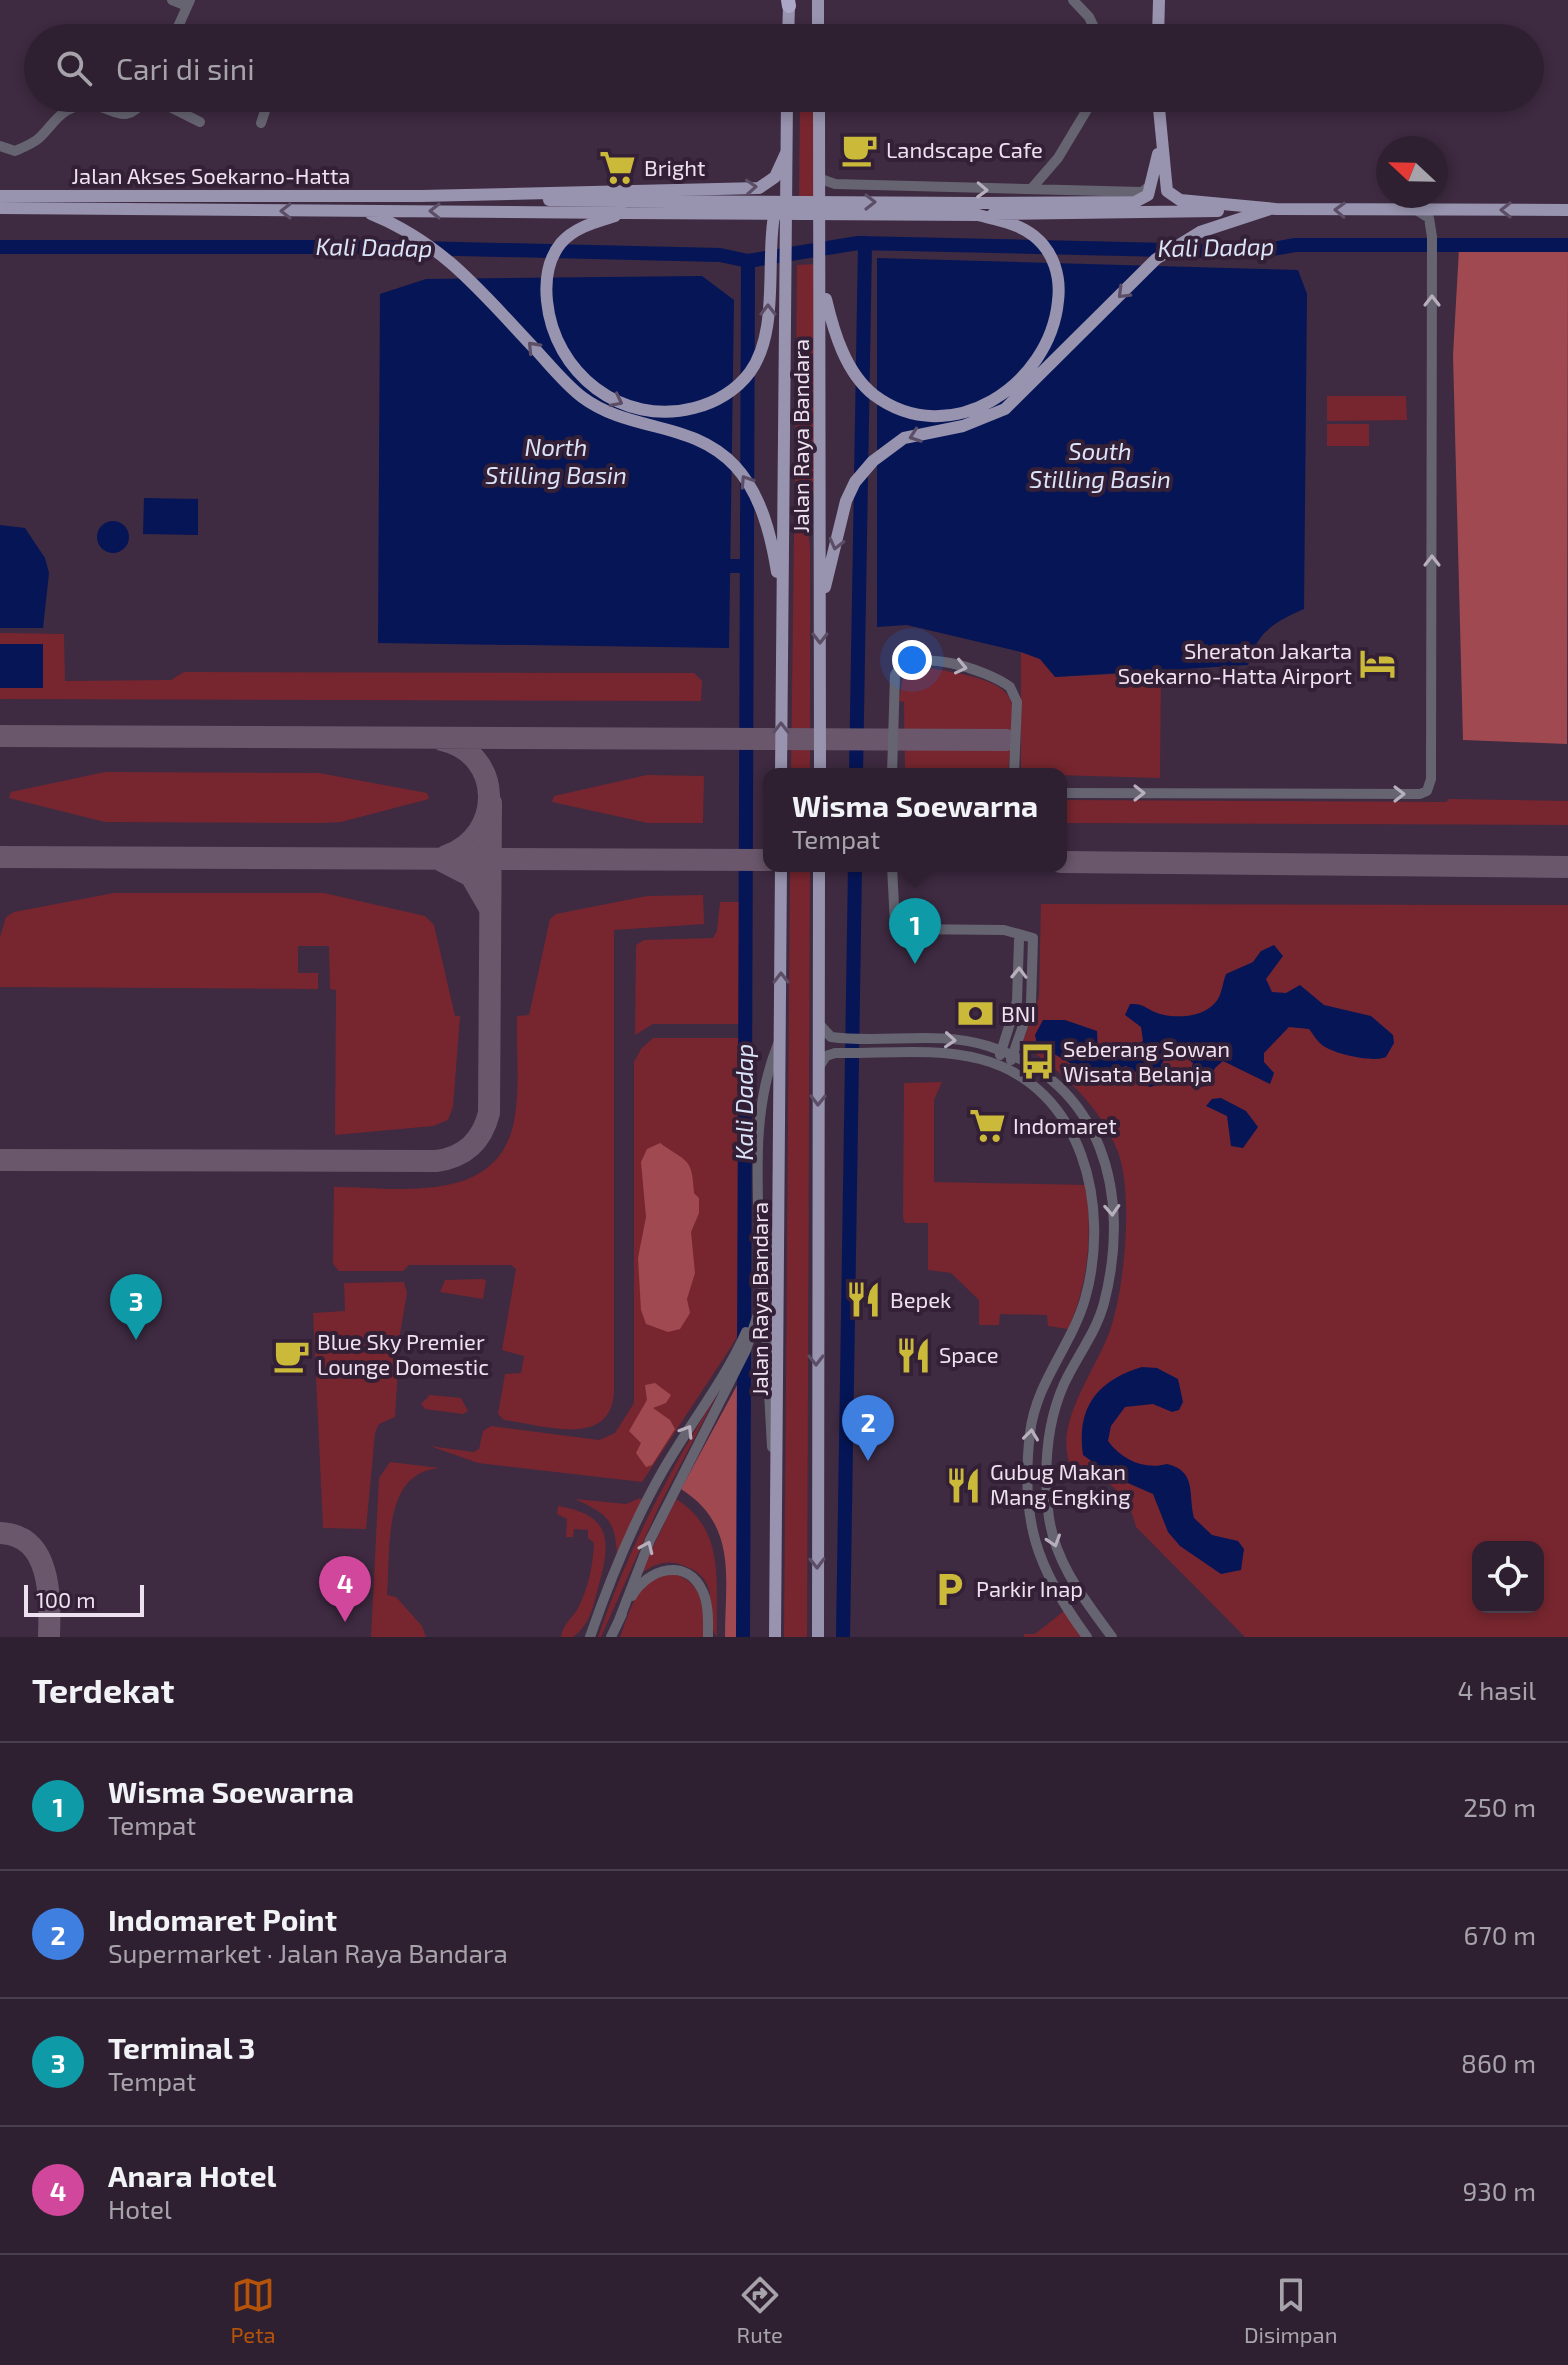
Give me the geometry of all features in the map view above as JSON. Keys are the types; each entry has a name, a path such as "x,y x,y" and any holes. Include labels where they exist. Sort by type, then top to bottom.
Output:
{"main road":[{"path":"818,0 818,24"},
{"path":"1158,24 1159,0"},
{"path":"788,24 789,2"},
{"name":"Jalan Raya Bandara","path":"781,768 787,112"},
{"name":"Jalan Raya Bandara","path":"819,112 822,241 820,768"},
{"path":"1158,112 1167,191 1172,196 1238,208 1568,210"},
{"path":"978,209 1135,202 1148,195 1153,184 1159,134"},
{"path":"421,196 759,188 772,181 786,153"},
{"path":"624,207 584,225 562,243 548,271 546,291 553,329 578,374 615,401 659,413 704,406 733,390 750,372 762,349 768,326 768,239 786,176"},
{"name":"Jalan Akses Soekarno-Hatta","path":"0,196 421,196"},
{"path":"421,196 624,207 1209,213 1238,208"},
{"name":"Jalan Akses Soekarno-Hatta","path":"0,208 364,211 624,207"},
{"path":"822,274 837,339 856,375 886,402 909,411 938,415 978,408 1017,384 1038,362 1048,342 1059,292 1046,248 1011,223 978,209"},
{"path":"820,606 846,501 855,482 873,461 904,438 974,423 1018,398 1156,259 1181,241 1270,209"},
{"path":"364,211 413,232 450,259 580,396 614,415 674,429 719,450 745,477 758,501 774,554 783,607"},
{"name":"Jalan Raya Bandara","path":"775,1637 779,1488 781,872"},
{"path":"818,1637 819,872"}],"street":[{"path":"172,0 188,3 179,24"},
{"path":"1073,0 1092,24"},
{"path":"0,146 11,151 19,149 39,138 57,115 65,112"},
{"path":"110,112 124,115 132,112"},
{"path":"180,112 200,122"},
{"path":"261,123 265,112"},
{"path":"1032,188 1058,158 1086,112"},
{"path":"821,179 835,184 1024,192 1142,192 1153,184"},
{"path":"1067,793 1427,791 1431,779 1432,237 1429,218 1418,211"},
{"path":"892,768 895,675 906,662 925,661 972,669 1005,683 1014,692 1017,702 1014,768"},
{"path":"892,872 895,925 906,929 1004,930 1029,934 1033,940 1033,994 1008,1069"},
{"path":"996,1064 1017,1001 1019,940 1022,935"},
{"path":"819,1022 824,1033 836,1038 950,1040 1001,1051 1038,1069 1073,1102 1097,1136 1108,1173 1113,1243 1109,1282 1096,1326 1064,1384 1053,1417 1047,1492 1050,1528 1059,1556 1078,1591 1112,1637"},
{"path":"759,1235 759,1122 769,1067 781,1037"},
{"path":"818,1068 826,1056 835,1053 949,1054 996,1064 1035,1088 1067,1125 1084,1156 1091,1189 1094,1243 1089,1281 1078,1319 1045,1377 1034,1412 1027,1492 1030,1530 1041,1564 1063,1604 1087,1637"},
{"path":"611,1637 650,1540 752,1324 765,1281 780,1195"},
{"path":"765,1318 768,1416 779,1488"},
{"path":"590,1637 631,1534 660,1475 720,1389"},
{"path":"619,1620 644,1579 656,1571 676,1570 694,1578 703,1591 708,1637"}],"shaded area":[{"path":"800,112 813,112 815,197 799,197"},
{"path":"1568,248 1567,744 1463,740 1453,355 1459,249"},
{"path":"816,264 815,496 805,486 795,490 797,265"},
{"path":"1327,396 1406,396 1407,420 1327,421"},
{"path":"1327,424 1369,424 1369,446 1327,446"},
{"path":"803,510 807,515 810,549 810,768 791,768 796,513"},
{"path":"0,633 64,634 65,681 171,680 184,672 694,673 702,681 701,701 0,699"},
{"path":"1021,652 1040,659 1056,677 1161,672 1160,778 1067,775 1067,768 1021,768"},
{"path":"918,666 983,680 1004,691 1010,699 1013,716 1009,768 905,768 904,702 899,701 904,672"},
{"path":"105,772 319,773 427,793 429,799 341,822 320,823 105,822 9,798 11,792"},
{"path":"647,775 704,776 703,823 648,823 552,802 554,796"},
{"path":"1448,799 1568,801 1568,825 1067,823 1067,800 1447,802"},
{"path":"790,872 810,872 807,1637 784,1637"},
{"path":"114,893 324,893 425,916 434,925 455,1016 460,1016 453,1107 448,1120 433,1126 335,1135 336,990 330,989 329,946 298,946 298,973 318,973 318,989 0,987 0,937 6,917 14,912"},
{"path":"703,895 704,924 614,930 614,1393 610,1410 601,1422 572,1429 504,1420 498,1414 505,1374 521,1373 524,1356 502,1350 516,1269 511,1265 409,1265 403,1271 339,1271 333,1264 334,1187 412,1189 439,1186 464,1180 486,1169 502,1152 513,1126 518,1085 517,1016 529,1015 550,919 556,914 647,896"},
{"path":"720,902 749,902 746,1024 653,1024 635,1035 636,945 644,940 713,938 717,931"},
{"path":"1041,904 1568,905 1568,1637 1245,1637 1136,1527 1130,1509 1115,1489 1094,1471 1080,1479 1068,1458 1066,1441 1075,1406 1113,1321 1126,1236 1123,1170 1110,1135 1090,1104 1065,1078 1022,1044 1039,997"},
{"path":"653,1038 739,1038 739,1333 642,1482 478,1463 430,1446 473,1452 479,1449 483,1431 491,1426 599,1440 615,1433 634,1403 634,1062 641,1049"},
{"path":"942,1082 934,1100 934,1182 1086,1185 1089,1222 1085,1276 1068,1329 1048,1326 1047,1315 1000,1314 999,1325 979,1325 979,1300 951,1273 928,1270 928,1223 905,1223 903,1218 904,1083"},
{"path":"660,1143 689,1166 694,1193 699,1198 699,1213 691,1232 695,1273 687,1299 690,1313 680,1329 668,1332 646,1324 641,1310 638,1258 646,1217 641,1162 647,1149"},
{"path":"445,1280 486,1281 483,1299 440,1292"},
{"path":"404,1282 407,1293 400,1334 395,1417 379,1424 375,1433 366,1529 323,1528 313,1313 345,1311 344,1283"},
{"path":"742,1376 741,1637 725,1637 726,1574 720,1536 699,1503 681,1489"},
{"path":"655,1383 671,1395 666,1403 653,1408 670,1420 675,1429 652,1465 646,1467 636,1453 641,1443 629,1431 647,1400 645,1385"},
{"path":"720,1389 659,1506 601,1637 598,1637 652,1509"},
{"path":"430,1395 461,1398 468,1411 463,1414 425,1409 421,1404"},
{"path":"390,1462 440,1468 421,1473 407,1483 398,1499 390,1537 387,1595 396,1597 422,1626 426,1637 371,1637 379,1478"},
{"path":"640,1498 643,1501 617,1558 615,1534 608,1520 575,1499 626,1504"},
{"path":"676,1499 704,1527 711,1543 717,1578 717,1637 711,1618 709,1588 696,1571 676,1563 665,1563 640,1574"},
{"path":"558,1506 589,1516 604,1533 606,1544 592,1608 587,1621 573,1637 561,1637 585,1593 594,1543 588,1538 588,1530 574,1529 573,1537 566,1537 567,1519 557,1514"},
{"path":"672,1574 691,1583 696,1590 703,1607 705,1637 620,1637 632,1605 643,1588 660,1577"},
{"path":"1064,1611 1082,1637 1024,1637 1024,1634 1035,1634"}],"water":[{"name":"South Stilling Basin","path":"877,258 1298,270 1307,294 1304,609 1284,619 1262,636 1248,665 1055,677 1040,659 1021,652 907,625 877,627"},
{"name":"North Stilling Basin","path":"702,276 734,300 729,648 378,643 380,294 426,279"},
{"path":"144,498 198,499 198,535 143,534"},
{"path":"113,521 124,526 129,537 124,548 113,553 102,548 97,537 102,526"},
{"path":"0,525 25,528 45,558 49,573 43,628 0,628"},
{"path":"0,644 43,644 43,688 0,688"},
{"path":"1274,945 1283,956 1266,979 1272,992 1286,993 1300,985 1324,1005 1371,1016 1393,1035 1394,1043 1386,1057 1372,1059 1344,1054 1322,1045 1309,1029 1289,1027 1264,1053 1264,1062 1274,1073 1270,1084 1223,1061 1215,1068 1207,1086 1195,1087 1189,1077 1193,1063 1180,1054 1167,1056 1161,1065 1163,1083 1150,1087 1139,1082 1136,1072 1126,1066 1094,1077 1037,1044 1035,1035 1043,1020 1065,1020 1097,1031 1098,1056 1107,1058 1143,1041 1141,1027 1125,1015 1130,1004 1167,1016 1200,1013 1218,999 1226,974 1253,962 1261,951"},
{"path":"1221,1098 1246,1111 1258,1127 1243,1148 1231,1146 1227,1116 1206,1106 1212,1099"},
{"path":"1142,1367 1157,1368 1178,1379 1183,1402 1179,1410 1172,1412 1153,1404 1125,1407 1111,1426 1108,1441 1134,1462 1150,1466 1167,1464 1183,1472 1190,1485 1194,1518 1212,1535 1238,1541 1244,1549 1241,1570 1221,1574 1180,1546 1168,1532 1153,1494 1112,1476 1083,1455 1083,1423 1093,1398 1113,1379"}],"waterway":[{"name":"Kali Dadap","path":"0,247 375,247 720,255 748,261 858,243 1256,252 1295,245 1568,245"},
{"name":"Kali Dadap","path":"856,768 865,243"},
{"name":"Kali Dadap","path":"743,1637 748,261"},
{"name":"Kali Dadap","path":"730,566 747,566"},
{"name":"Kali Dadap","path":"843,1637 855,872"}],"taxiway":[{"path":"0,736 1006,740"},
{"path":"442,740 462,748 477,761 486,778 489,796 487,814 479,831 465,846 446,856"},
{"path":"0,1160 436,1161 456,1156 471,1146 482,1132 489,1113 491,803"},
{"path":"0,857 763,860"},
{"path":"442,861 471,876 489,907"},
{"path":"1067,862 1568,867"},
{"path":"0,1533 17,1537 30,1545 39,1557 48,1589 49,1637"}],"tunnel":[{"path":"759,1235 762,1284"}],"place":[{"name":"Landscape Cafe","path":"860,150"},
{"name":"Bright","path":"618,168"},
{"name":"Sheraton Jakarta Soekarno-Hatta Airport","path":"1378,664"},
{"name":"Wisma Soewarna","path":"915,964"},
{"name":"BNI","path":"975,1014"},
{"name":"Seberang Sowan Wisata Belanja","path":"1037,1062"},
{"name":"Indomaret","path":"987,1126"},
{"name":"Bepek","path":"864,1300"},
{"name":"Terminal 3","path":"136,1340"},
{"name":"Blue Sky Premier Lounge Domestic","path":"291,1355"},
{"name":"Space","path":"913,1355"},
{"name":"Indomaret Point","path":"868,1461"},
{"name":"Gubug Makan Mang Engking","path":"964,1485"},
{"name":"Parkir Inap","path":"950,1589"},
{"name":"Anara Hotel","path":"345,1622"}]}
